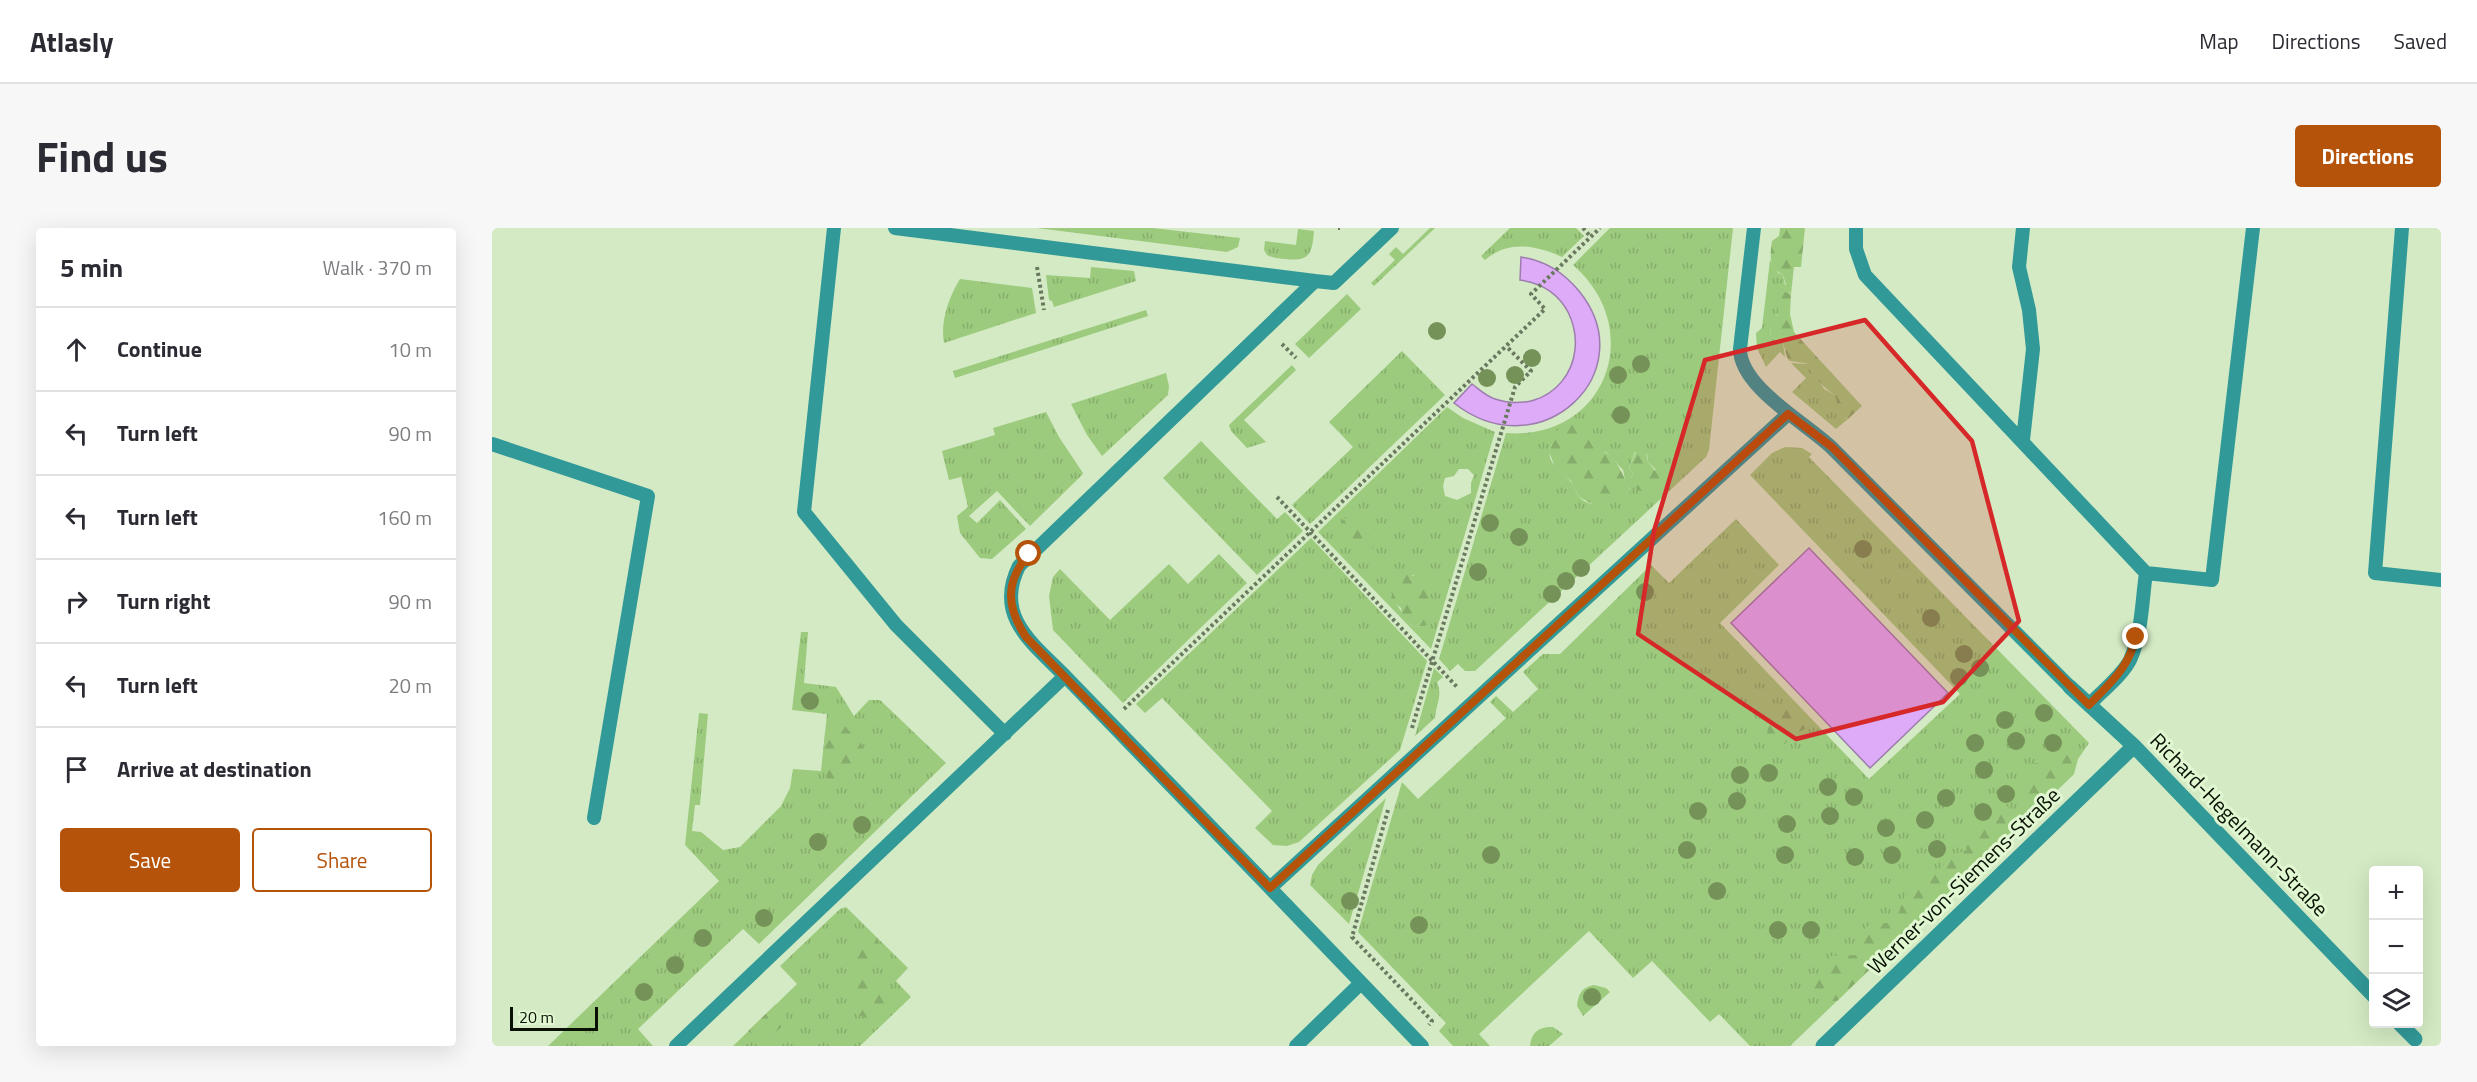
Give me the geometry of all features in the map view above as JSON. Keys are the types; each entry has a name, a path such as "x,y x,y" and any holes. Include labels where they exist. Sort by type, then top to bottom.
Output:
{"street":[{"name":"Richard-Hegelmann-Straße","path":"2070,687 2134,746 2369,992"},
{"name":"Werner-von-Siemens-Straße","path":"1823,1046 2134,746"},
{"path":"2405,1028 2418,1042"}],"lane":[{"path":"834,228 804,512 896,625 1005,734"},
{"path":"895,228 1334,283 1392,228"},
{"path":"1754,228 1740,358 1749,374 1788,414 1832,447 2070,687"},
{"path":"1856,228 1856,249 1865,275 2146,573 2212,580 2253,228"},
{"path":"2023,228 2019,267 2029,310 2033,349 2023,440"},
{"path":"2402,228 2375,573 2441,580"},
{"path":"1315,281 1019,566 1012,579 1010,593 1015,617 1026,637 1111,722 1422,1046"},
{"path":"1270,888 1471,701 1788,414"},
{"path":"492,444 648,496 594,818"},
{"path":"2089,705 2122,672 2130,660 2146,573"},
{"path":"676,1046 1065,676"},
{"path":"1296,1046 1361,983"}],"path":[{"path":"1583,228 1591,237"},
{"path":"1111,722 1545,309 1531,294 1600,228"},
{"path":"1039,246 1038,275 1044,310"},
{"path":"1500,437 1515,387 1531,371 1506,346"},
{"path":"1277,497 1471,701"}],"highlighted area":[{"path":"1865,320 1972,441 2019,621 1943,702 1796,739 1638,634 1654,531 1705,360"}],"green space":[{"path":"1037,228 1153,228 1240,238 1238,247 1227,252"},
{"path":"1430,228 1435,228 1374,286 1371,283 1395,260 1389,254 1396,247 1403,254"},
{"path":"1510,228 1576,228 1584,236 1562,257 1522,246 1503,249 1485,260 1481,256"},
{"path":"1610,228 1733,228 1709,450 1706,457 1475,671 1465,671 1458,664 1450,671 1439,659 1506,433 1541,431 1569,419 1591,400 1605,376 1611,348 1608,319 1595,291 1573,265","holes":["1552,444 1606,452 1623,470 1626,484 1630,489 1613,501 1600,504 1586,502 1580,498 1567,477 1551,461","1635,452 1647,454 1648,462 1656,470 1631,478 1633,473 1629,468"]},
{"path":"1780,228 1805,228 1801,267 1794,267 1792,285 1786,285 1783,275 1775,269 1771,261 1772,241 1779,236"},
{"path":"1298,229 1314,231 1309,254 1294,260 1278,259 1267,255 1264,250 1265,241 1296,245"},
{"path":"1770,260 1778,273 1783,275 1785,285 1792,285 1791,294 1789,292 1770,325 1771,337 1783,343 1785,357 1780,352 1766,367 1757,348 1756,333 1762,328"},
{"path":"1091,267 1134,271 1136,281 1054,307 1052,301 1049,300 1046,275 1090,278"},
{"path":"960,279 1032,288 1036,313 944,343 943,326 946,310"},
{"path":"1782,291 1791,294 1790,314 1794,332 1862,406 1848,419 1840,415 1835,395 1818,381 1808,364 1790,361 1783,343 1771,337 1771,319 1778,315 1776,299"},
{"path":"1347,294 1361,309 1309,358 1295,344"},
{"path":"1146,310 1148,316 955,378 953,371"},
{"path":"1402,351 1445,395 1310,524 1292,505 1353,447 1329,422"},
{"path":"1791,363 1808,364 1824,389 1835,395 1845,418 1848,419 1836,429 1792,392 1806,378"},
{"path":"1292,365 1296,370 1244,420 1266,442 1247,448 1231,431 1229,425"},
{"path":"1166,373 1169,386 1168,395 1102,456 1087,435 1071,404"},
{"path":"1447,407 1463,418 1495,432 1431,649 1318,532","holes":["1459,469 1468,469 1474,475 1471,493 1457,500 1445,496 1443,486 1445,478 1454,476","1414,575 1426,602 1424,626 1413,627 1391,596 1400,582"]},
{"path":"1046,412 1059,437 1083,473 1030,526 997,491 969,516 977,523 1000,500 1026,529 992,559 980,558 960,533 957,516 968,507 961,477 949,480 942,451 995,435 993,428"},
{"path":"1586,423 1593,428 1592,439 1600,444 1600,450 1616,462 1631,492 1616,501 1596,506 1579,497 1571,481 1555,467 1549,452 1552,444 1551,436 1566,424"},
{"path":"1201,441 1277,519 1285,512 1303,531 1257,575 1163,478"},
{"path":"1639,445 1645,448 1648,462 1660,477 1652,489 1646,492 1637,490 1631,478 1633,473 1629,468"},
{"path":"1785,447 1802,448 1812,454 1809,457 2089,743 2078,759 2074,774 1790,1046 1750,1046 1719,1014 1710,1022 1652,961 1633,978 1589,931 1479,1034 1490,1046 1453,1046 1439,1031 1446,1023 1358,932 1402,782 1418,799 1506,718 1490,702 1496,696 1513,712 1538,689 1523,672 1543,654 1560,654 1651,565 1669,583 1736,519 1779,565 1720,623 1869,779 1960,694 1750,475 1772,453"},
{"path":"1351,517 1363,522 1365,531 1375,543 1372,549 1357,548 1352,538 1341,531 1340,525 1344,519"},
{"path":"1311,538 1427,661 1400,750 1299,842 1287,846 1273,845 1255,828 1272,811 1162,698 1145,713 1136,704"},
{"path":"1219,554 1247,583 1123,703 1053,630 1049,596 1053,577 1060,569 1110,620 1169,564 1188,584"},
{"path":"1400,572 1429,578 1431,590 1427,602 1432,611 1431,623 1413,627 1402,616 1401,608 1391,600 1390,581 1393,575"},
{"path":"801,632 808,632 804,683 836,687 854,716 869,700 880,700 946,763 759,944 743,929 638,1029 653,1046 548,1046 719,881 685,845 699,713 708,714 700,805 695,805 692,831 701,832 723,850 740,847 781,806 790,788 793,769 821,771 827,714 792,710"},
{"path":"1434,668 1443,677 1437,682 1439,696 1435,718 1415,736"},
{"path":"1784,704 1792,706 1806,720 1807,728 1791,736 1785,744 1774,743 1767,735 1768,729 1771,722 1778,716 1778,710"},
{"path":"835,725 844,725 851,733 858,736 864,760 849,776 828,779 822,770 825,733 832,731"},
{"path":"2069,746 2077,751 2071,756 2073,760 2071,769 2074,774 2045,802 2027,799 2023,791 2027,781 2035,777 2031,763 2038,763 2046,767 2055,761 2054,749"},
{"path":"1386,798 1349,924 1310,885 1312,875 1318,865"},
{"path":"2005,804 2013,816 2007,820 2011,825 2011,834 1941,900 1927,907 1928,914 1885,955 1875,957 1872,967 1837,1001 1820,999 1803,986 1802,980 1806,975 1829,974 1827,963 1830,956 1856,955 1860,946 1859,939 1865,930 1870,925 1894,920 1904,898 1911,892 1915,893 1913,886 1922,870 1939,869 1955,854 1967,850 1964,843 1965,834 1972,830 1979,830 1977,824 1996,816 1997,805"},
{"path":"846,907 908,968 896,981 911,997 860,1046 733,1046 797,984 780,966 840,909"},
{"path":"866,936 877,941 882,952 877,963 866,968 855,963 850,952 855,941"},
{"path":"858,978 880,979 897,993 898,1001 890,1012 874,1019 856,1013 855,1003 848,996 852,985"},
{"path":"1594,985 1606,988 1610,992 1583,1016 1577,1006 1578,998 1584,989"},
{"path":"776,1004 783,1010 785,1017 784,1024 779,1029 765,1035 756,1035 748,1031"},
{"path":"1553,1027 1563,1034 1549,1046 1530,1046 1532,1037 1537,1031"}],"shaded area":[{"path":"1521,257 1553,268 1579,291 1596,322 1599,352 1591,380 1573,403 1549,419 1519,426 1487,421 1454,403 1472,384 1495,399 1515,403 1534,400 1549,393 1562,381 1571,367 1575,350 1574,331 1568,312 1559,299 1548,290 1520,280"},
{"path":"1809,548 1948,693 1870,768 1731,623"}],"route":[{"path":"1029,554 1012,579 1010,593 1015,617 1026,637 1270,888 1471,701 1788,414 1832,447 2089,705 2122,672 2130,660 2136,637"}]}
